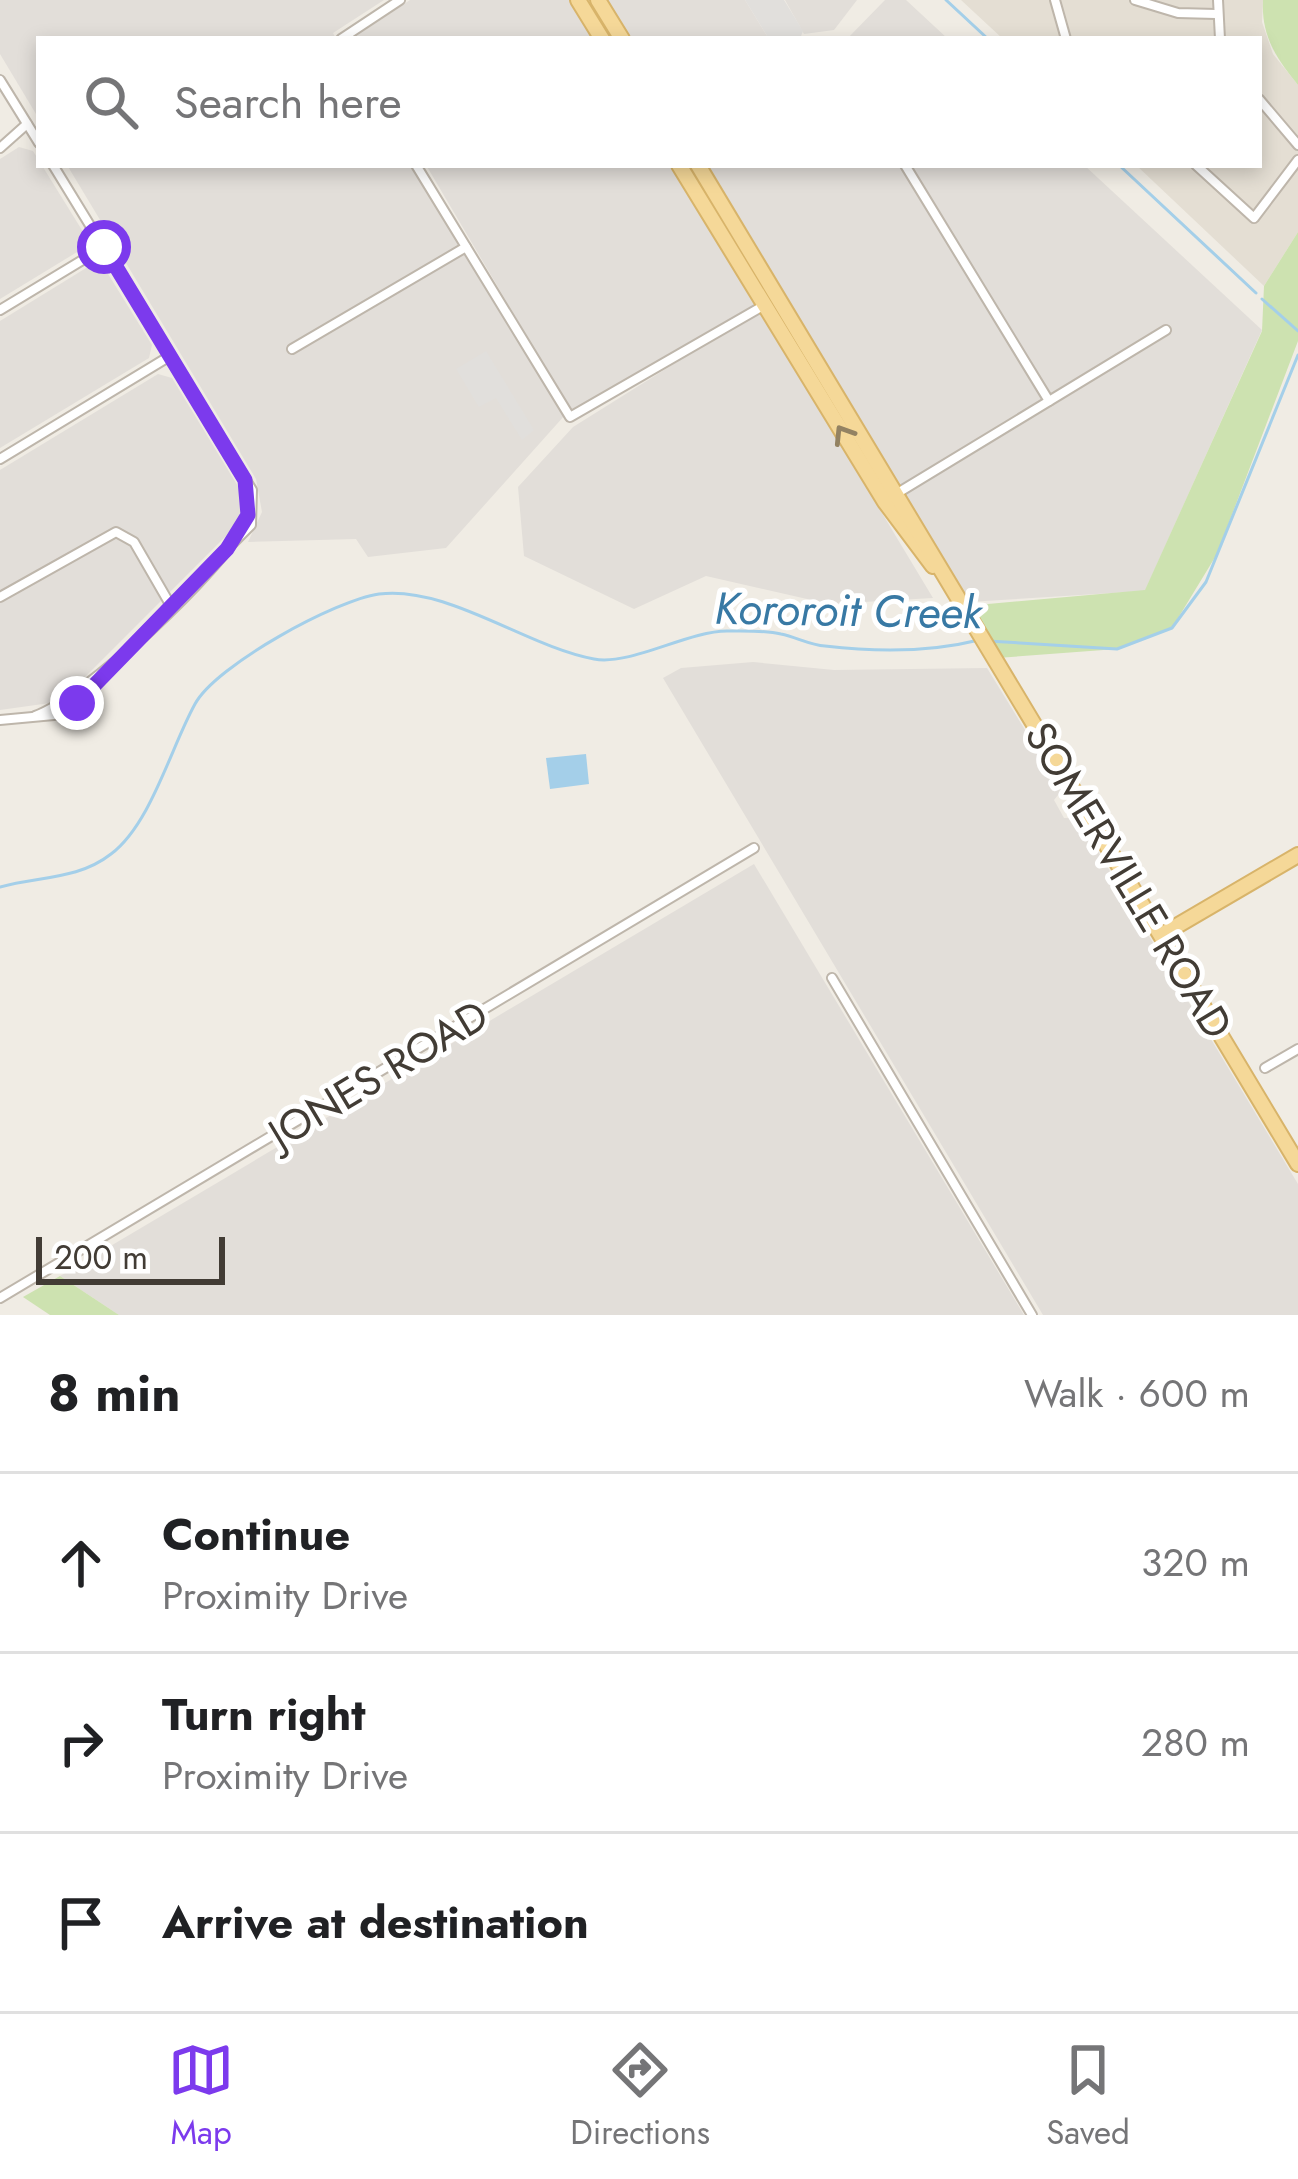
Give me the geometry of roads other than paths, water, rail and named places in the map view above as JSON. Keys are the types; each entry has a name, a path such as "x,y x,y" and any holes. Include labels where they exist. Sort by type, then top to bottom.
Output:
{"main road":[{"path":"578,0 600,36"},
{"path":"598,0 620,36"},
{"name":"SOMERVILLE ROAD","path":"681,168 764,305 960,597 1298,1164"},
{"name":"SOMERVILLE ROAD","path":"700,168 891,498"},
{"path":"1163,934 1298,855"}],"street":[{"path":"346,36 400,0"},
{"path":"1054,0 1065,36"},
{"path":"1135,0 1178,14 1216,14"},
{"path":"1218,0 1220,36"},
{"path":"0,80 36,139 4,146"},
{"path":"1262,103 1298,145"},
{"path":"4,146 27,124"},
{"path":"1199,168 1254,218 1298,160"},
{"path":"0,720 35,716 91,685 227,549 248,515 245,480 54,168"},
{"path":"418,168 573,418 778,296"},
{"path":"907,168 1049,400"},
{"path":"0,310 104,247"},
{"path":"292,350 466,247"},
{"path":"891,498 1166,330"},
{"path":"0,459 170,356"},
{"path":"0,598 116,532 134,542 171,606"},
{"path":"157,579 180,597"},
{"name":"JONES ROAD","path":"0,1298 754,848"},
{"path":"832,978 1032,1315"},
{"path":"1265,1068 1298,1049"}],"water":[{"path":"586,754 589,784 550,789 546,758"}],"waterway":[{"path":"946,0 985,36"},
{"path":"1122,168 1256,293"},
{"path":"1262,299 1298,331"},
{"name":"Kororoit Creek","path":"988,641 1117,649 1172,628 1206,582 1298,355"},
{"name":"Kororoit Creek","path":"0,887 71,873 111,854 149,805 186,722 207,688 251,654 307,621 379,594 405,594 459,607 542,643 594,659 624,658 727,631 775,633 819,645 863,649 922,649 979,640"}]}
